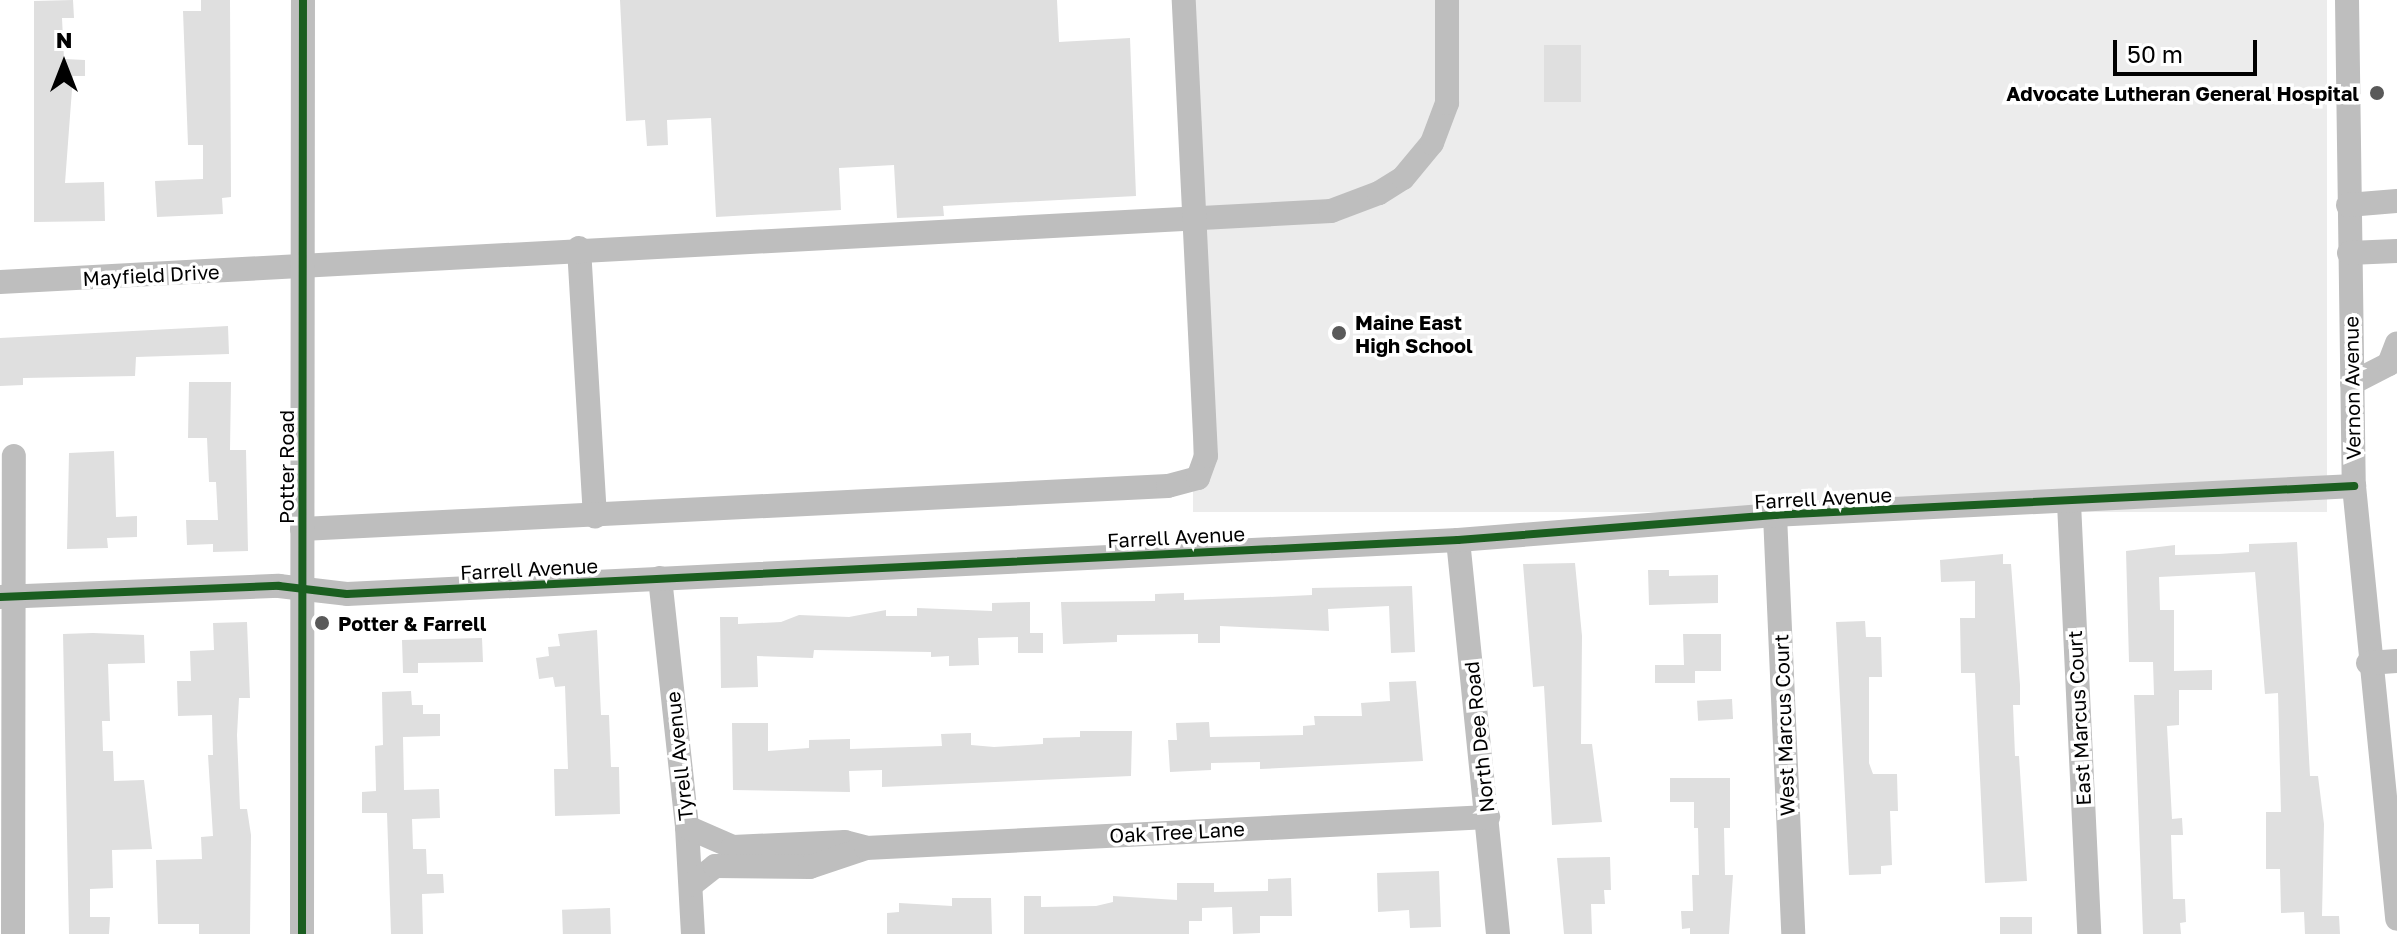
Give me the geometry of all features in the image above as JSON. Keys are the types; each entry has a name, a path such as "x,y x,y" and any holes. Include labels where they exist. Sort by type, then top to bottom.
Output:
{"street":[{"path":"303,0 321,0"},
{"name":"Potter Road","path":"302,934 303,0"},
{"path":"302,529 595,517 1168,486 1198,478 1206,456 1192,217 1184,0"},
{"name":"Mayfield Drive","path":"0,282 302,267 350,260 1331,211 1379,193 1403,178 1432,143 1447,103 1447,0"},
{"name":"Vernon Avenue","path":"2347,0 2354,486 2368,663 2397,919"},
{"path":"2348,205 2397,201"},
{"path":"579,248 595,517"},
{"path":"2349,253 2397,251"},
{"path":"2352,383 2389,364 2397,343"},
{"path":"13,934 6,597 14,456"},
{"name":"Farrell Avenue","path":"6,597 302,589 347,594 1458,540 1775,515 2069,503 2354,486"},
{"name":"East Marcus Court","path":"2069,503 2089,934"},
{"name":"West Marcus Court","path":"1775,515 1793,934"},
{"name":"North Dee Road","path":"1458,540 1498,934"},
{"name":"Tyrell Avenue","path":"660,578 687,827 693,934"},
{"path":"2368,663 2397,661"},
{"name":"Oak Tree Lane","path":"691,885 715,866 810,867 866,848 1488,817"},
{"name":"Oak Tree Lane","path":"687,827 733,847 845,842 866,848"}],"shaded area":[{"path":"1193,0 2327,0 2327,512 1193,512"}],"building":[{"path":"73,0 74,18 62,18 64,59 85,60 85,76 73,76 65,183 104,182 105,221 34,222 34,1"},
{"path":"201,0 230,0 231,197 222,198 223,214 157,217 155,181 203,179 203,145 188,145 183,11 201,11"},
{"path":"620,0 1057,0 1059,42 1130,38 1136,196 943,206 944,216 897,218 894,165 839,168 841,210 716,217 711,118 667,120 668,145 647,146 645,120 626,121"},
{"path":"1544,45 1581,45 1581,102 1544,102"},
{"path":"228,326 229,354 136,357 135,376 23,378 23,385 0,386 0,338"},
{"path":"189,382 231,382 230,450 246,450 248,551 213,552 213,544 187,545 186,520 218,520 216,482 209,482 207,438 188,438"},
{"path":"114,451 116,517 137,516 137,537 107,538 108,548 67,549 69,453"},
{"path":"2297,542 2310,776 2318,776 2324,824 2322,916 2339,916 2340,934 2305,934 2304,912 2281,913 2280,869 2266,869 2266,812 2281,812 2278,693 2265,694 2255,572 2159,577 2160,610 2174,610 2174,671 2212,670 2212,690 2179,690 2179,725 2167,726 2172,819 2182,818 2183,835 2171,835 2173,899 2185,899 2186,922 2180,923 2181,934 2143,934 2134,695 2154,695 2153,662 2129,662 2126,551 2175,545 2175,555 2219,554 2249,552 2249,544"},
{"path":"2003,554 2003,564 2011,564 2020,685 2020,705 2013,705 2027,881 1985,883 1975,673 1961,673 1960,618 1975,618 1975,581 1941,582 1940,560"},
{"path":"1575,563 1582,636 1581,744 1592,744 1602,822 1552,825 1544,686 1533,687 1523,564"},
{"path":"1648,570 1669,570 1669,576 1718,575 1718,603 1649,605"},
{"path":"1412,586 1415,652 1391,653 1389,606 1328,609 1329,631 1220,626 1220,643 1198,643 1198,634 1117,635 1117,642 1063,644 1061,602 1155,601 1155,594 1184,593 1184,600 1269,597 1312,595 1312,588"},
{"path":"1030,602 1030,633 1043,633 1043,653 1018,653 1018,637 978,638 979,665 949,666 949,656 931,657 931,652 814,650 813,658 757,656 758,687 721,688 720,617 738,617 738,624 781,622 799,615 849,617 886,610 886,616 917,616 917,608 992,611 992,603"},
{"path":"1865,621 1866,637 1881,637 1882,677 1869,677 1869,763 1873,774 1897,774 1898,811 1890,811 1892,865 1881,866 1881,874 1849,875 1836,622"},
{"path":"247,622 250,698 239,698 237,735 240,809 247,809 251,835 250,934 199,934 199,924 158,924 156,860 202,859 201,837 213,836 208,755 213,755 212,715 178,716 177,681 191,681 190,651 214,650 213,623"},
{"path":"597,630 601,715 609,715 611,767 619,767 620,814 555,816 554,769 568,769 565,686 555,687 553,677 539,679 536,658 549,656 548,647 560,646 558,634"},
{"path":"63,634 144,635 145,663 108,664 110,721 102,721 103,751 113,751 114,781 144,780 152,849 112,850 113,888 90,889 90,917 110,917 109,934 69,934"},
{"path":"1683,634 1721,634 1721,671 1695,671 1695,683 1655,683 1655,665 1684,665"},
{"path":"482,638 483,662 418,663 418,673 403,673 402,640"},
{"path":"1416,681 1423,761 1260,769 1260,762 1211,763 1211,770 1170,772 1168,740 1177,740 1176,723 1209,722 1210,737 1303,735 1303,726 1315,725 1314,716 1362,716 1361,703 1390,701 1389,682"},
{"path":"411,691 412,705 423,705 423,714 440,714 440,736 403,737 404,790 439,789 440,818 412,819 413,849 426,849 427,874 443,874 444,893 422,894 423,934 391,934 387,813 362,813 362,792 376,791 375,746 383,745 382,692"},
{"path":"1732,699 1733,719 1698,721 1697,701"},
{"path":"732,723 768,723 768,751 809,748 809,740 850,739 850,749 942,746 941,734 971,733 971,745 994,747 1043,744 1043,738 1080,737 1080,731 1132,731 1131,776 882,787 882,770 849,771 850,792 733,790"},
{"path":"1670,778 1730,778 1730,828 1724,828 1725,875 1733,875 1729,934 1690,934 1690,928 1682,929 1681,911 1693,911 1692,875 1699,875 1698,828 1694,828 1694,802 1670,802"},
{"path":"1610,857 1611,890 1604,890 1605,904 1591,904 1592,934 1564,934 1557,858"},
{"path":"1439,871 1441,927 1410,928 1409,910 1378,912 1377,873"},
{"path":"1291,878 1292,916 1260,916 1260,933 1233,934 1232,907 1202,908 1202,921 1189,921 1189,934 1024,934 1024,896 1041,896 1041,907 1096,906 1113,902 1113,896 1177,900 1177,883 1214,883 1214,892 1268,891 1268,879"},
{"path":"952,898 991,898 992,934 887,934 887,913 899,912 899,903 952,906"},
{"path":"610,908 611,934 563,934 562,910"},
{"path":"2000,917 2032,917 2032,934 2000,934"}],"cycle path":[{"path":"302,934 303,0"},
{"path":"0,597 279,586 347,594 1458,540 1775,515 2354,486"}],"place":[{"name":"Advocate Lutheran General Hospital","path":"2377,93"},
{"name":"Maine East High School","path":"1339,333"},
{"name":"Potter & Farrell","path":"322,623"}]}
